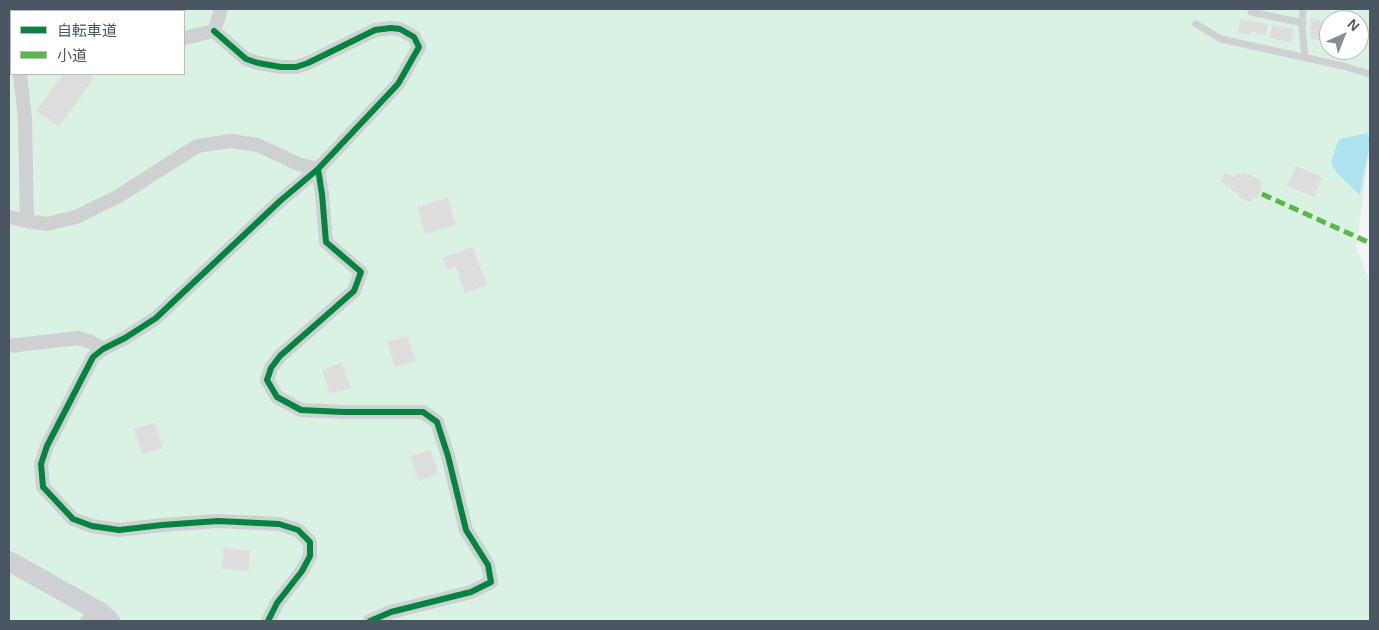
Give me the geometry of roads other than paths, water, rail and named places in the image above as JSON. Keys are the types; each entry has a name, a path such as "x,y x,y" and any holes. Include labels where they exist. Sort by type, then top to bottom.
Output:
{"street":[{"path":"214,31 220,9"},
{"path":"214,31 246,59 258,64 281,67 296,67 375,30 400,28 414,37 419,47 398,84 318,169 280,201 156,318 125,338 103,349 93,357 47,446 42,464 43,487 73,519 92,526 118,530 218,521 280,524 298,530 310,542 310,556 302,571 277,603 268,621"},
{"path":"185,38 214,31"},
{"path":"20,75 25,119 27,221"},
{"path":"9,217 47,224 76,217 117,197 197,146 231,141 258,145 298,164 318,169"},
{"path":"318,169 326,242 361,272 354,291 280,356 271,368 267,380 277,397 301,410 423,412 437,422 448,456 466,530 488,565 491,582 471,592 390,612 370,621"},
{"path":"9,346 78,338 91,342 103,349"},
{"path":"9,561 99,618"}],"lane":[{"path":"1303,9 1302,24 1306,58"},
{"path":"1251,12 1302,24"},
{"path":"1196,24 1221,39 1343,66 1370,74"}],"water":[{"path":"1367,133 1370,142 1360,195 1337,173 1331,162 1340,139"}]}
